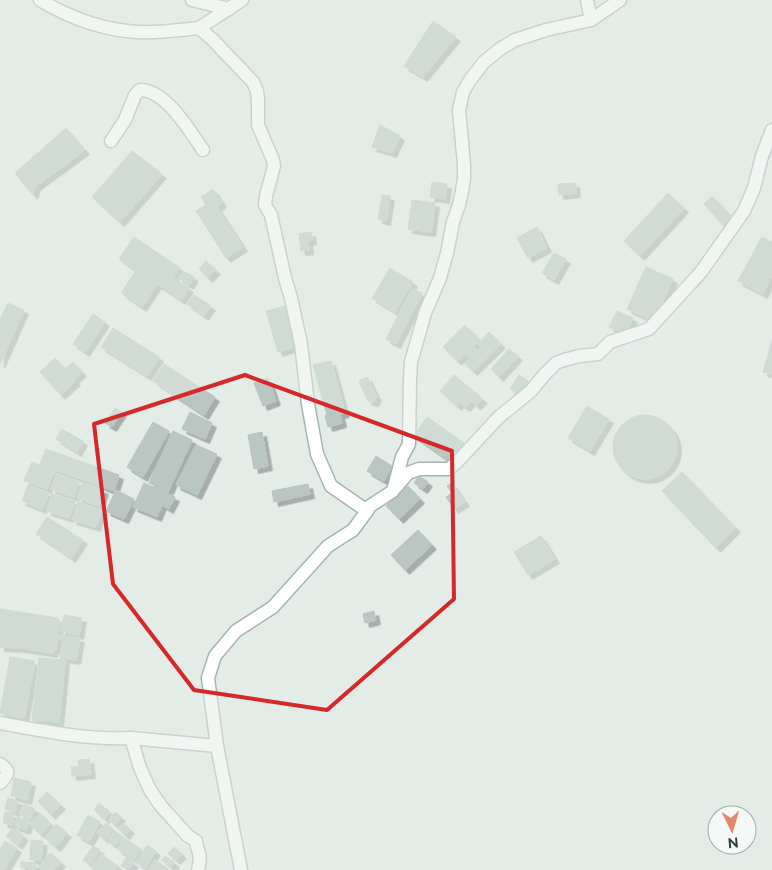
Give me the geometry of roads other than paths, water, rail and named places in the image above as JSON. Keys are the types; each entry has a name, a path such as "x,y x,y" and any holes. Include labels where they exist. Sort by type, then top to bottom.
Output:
{"street":[{"path":"40,0 56,10 97,25 117,30 155,32 199,28 242,0"},
{"path":"192,0 229,9"},
{"path":"587,0 591,20"},
{"path":"393,491 402,457 409,444 411,362 425,313 440,278 462,191 464,165 459,110 463,92 484,62 500,48 515,40 546,30 591,20 620,0"},
{"path":"199,28 253,82 257,90 258,125 274,166 265,205 272,215 301,344 308,404 317,454 331,486 367,511"},
{"path":"111,141 124,120 135,95 140,90 146,90 167,103 176,112 203,150"},
{"path":"241,870 217,746 208,678 215,656 236,631 273,607 328,546 353,530 370,506 393,491 408,473 419,469 448,469 458,461 499,417 531,390 556,364 579,356 598,354 610,342 649,329 701,272 744,211 754,188 762,156 772,130"},
{"path":"0,723 54,734 131,738 217,746"},
{"path":"131,738 140,768 150,790 161,806 188,836 196,841 200,859 198,870"},
{"path":"0,764 7,771 6,776 0,783"}]}
